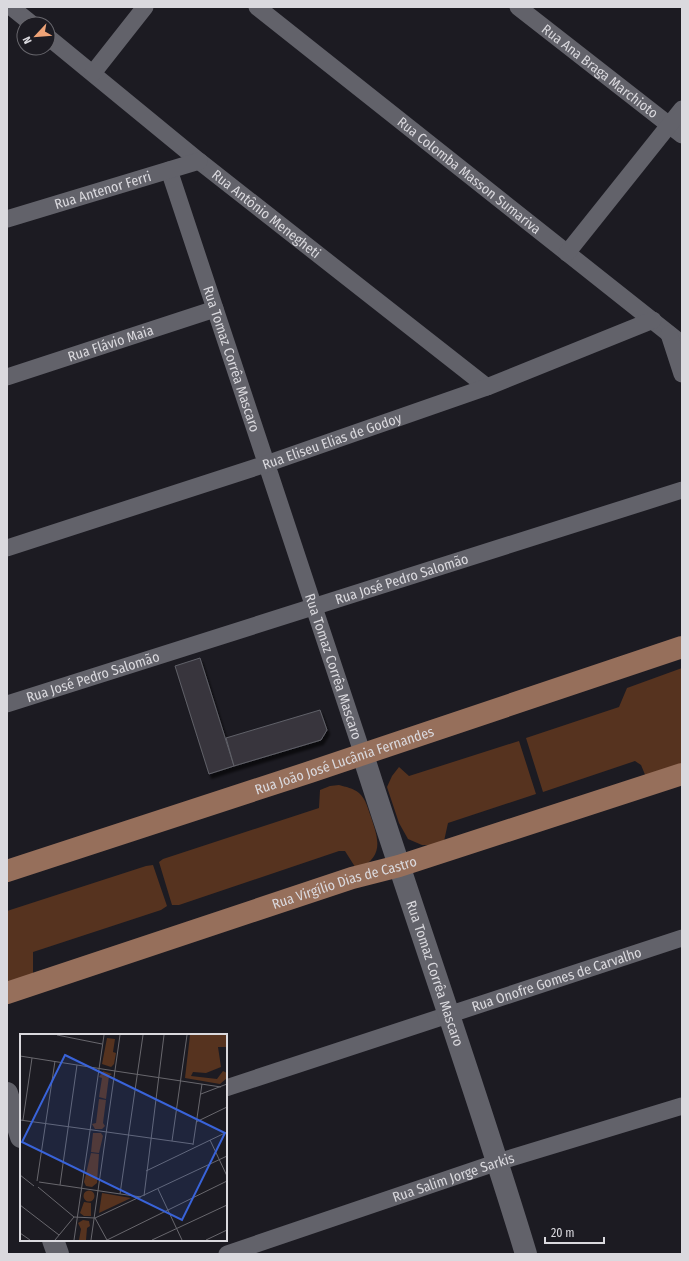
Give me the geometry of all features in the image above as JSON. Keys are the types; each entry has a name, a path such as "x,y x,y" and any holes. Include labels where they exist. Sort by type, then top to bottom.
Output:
{"main road":[{"name":"Rua João José Lucânia Fernandes","path":"7,872 363,755 682,647"},
{"name":"Rua Tomaz Corrêa Mascaro","path":"363,755 498,1162 526,1254"},
{"name":"Rua Virgílio Dias de Castro","path":"7,993 352,878 399,866 682,774"},
{"path":"7,1093 20,1134"},
{"path":"53,1241 58,1254"}],"street":[{"path":"11,7 22,16"},
{"path":"93,72 145,7"},
{"name":"Rua Colomba Masson Sumariva","path":"257,7 676,339"},
{"name":"Rua Ana Braga Marchioto","path":"518,7 676,130"},
{"name":"Rua Antônio Menegheti","path":"56,43 93,72 199,161 487,387"},
{"path":"567,253 676,130 682,109"},
{"name":"Rua Antenor Ferri","path":"11,214 199,161"},
{"name":"Rua Tomaz Corrêa Mascaro","path":"169,170 363,755"},
{"name":"Rua Flávio Maia","path":"7,377 215,309"},
{"name":"Rua Eliseu Elias de Godoy","path":"7,548 266,464 487,387 653,320"},
{"path":"676,339 682,374"},
{"name":"Rua José Pedro Salomão","path":"7,704 682,490"},
{"name":"Rua Onofre Gomes de Carvalho","path":"227,1088 682,938"},
{"name":"Rua Salim Jorge Sarkis","path":"228,1254 498,1162 682,1106"}],"shaded area":[{"path":"682,668 682,765 646,777 641,765 635,761 543,792 526,738 619,707 627,688"},
{"path":"519,741 536,794 448,823 444,841 431,845 422,845 408,839 399,823 387,787 392,776 399,767 409,776"},
{"path":"339,785 352,789 361,795 371,817 376,833 377,847 372,859 366,865 357,870 345,851 339,851 179,905 172,905 159,862 163,859 319,808 320,790 330,786"},
{"path":"153,865 167,906 161,910 33,952 33,974 7,982 7,911"}],"building":[{"path":"200,658 234,766 209,774 175,666"},
{"path":"320,710 327,730 321,740 234,766 226,738"}]}
